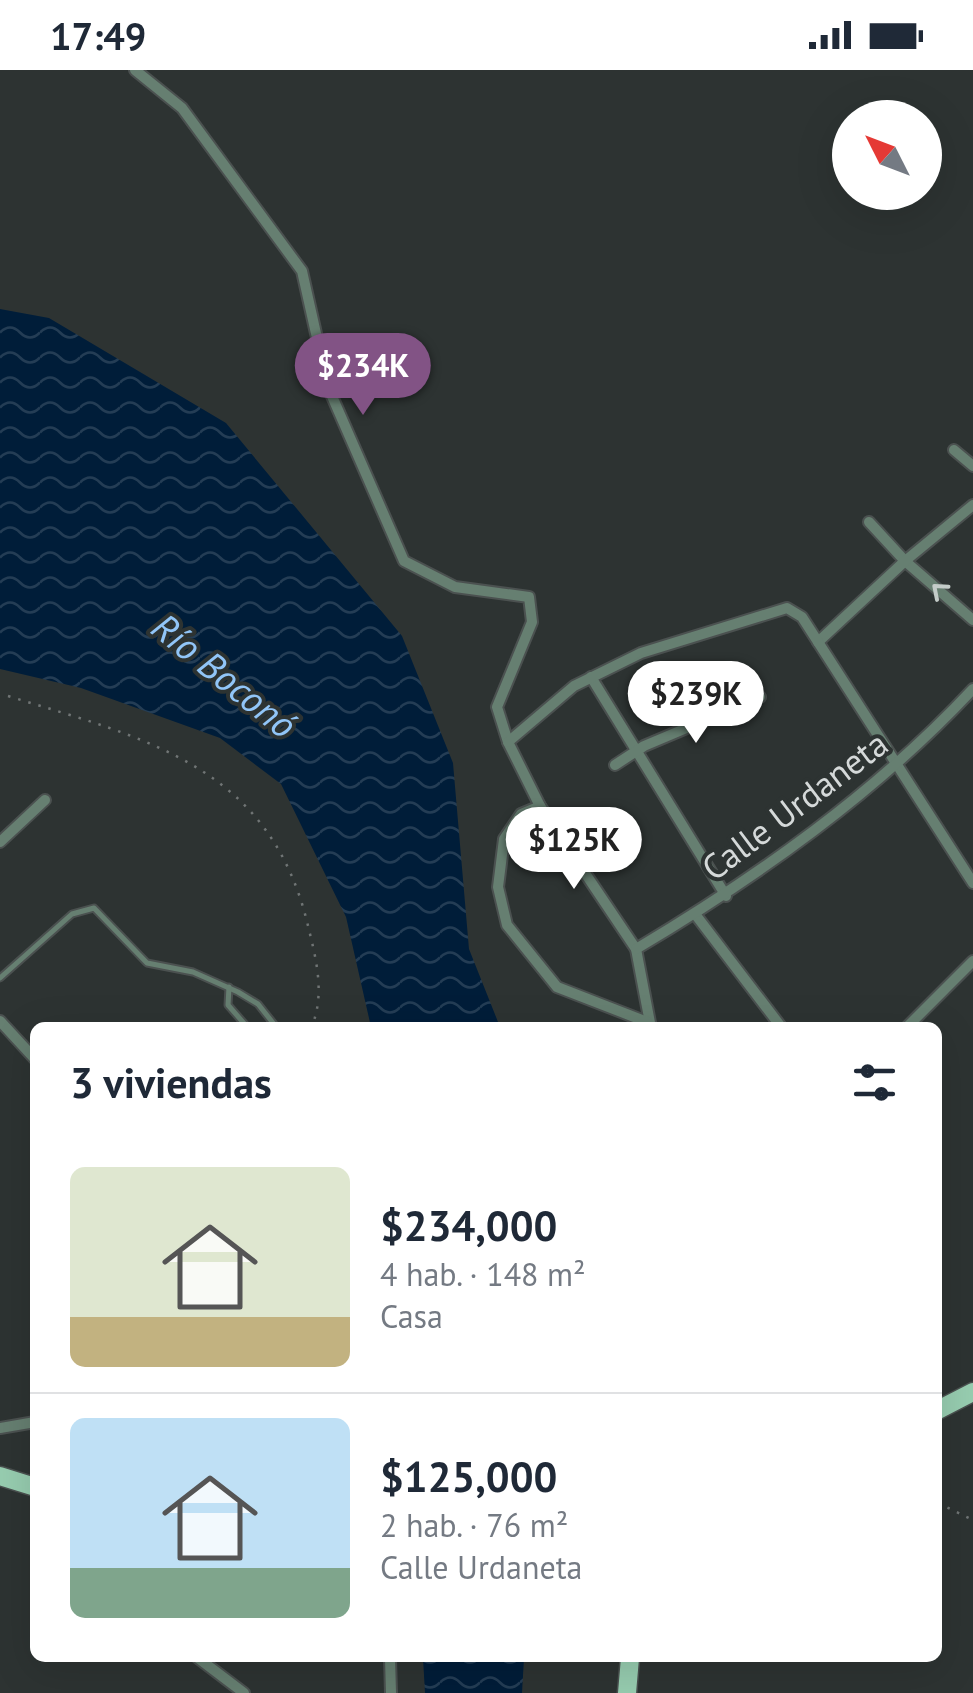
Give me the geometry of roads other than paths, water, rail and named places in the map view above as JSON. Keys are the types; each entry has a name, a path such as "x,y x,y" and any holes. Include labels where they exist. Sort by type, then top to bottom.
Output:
{"main road":[{"path":"942,1408 973,1392"},
{"path":"0,1476 30,1485"},
{"path":"627,1693 630,1662"}],"street":[{"path":"135,70 182,108 302,271 328,386 404,561 455,587 528,597 532,622 498,708 508,742 540,806 636,950 648,1022"},
{"path":"954,450 973,466"},
{"path":"818,642 904,561 973,505"},
{"path":"870,522 904,561 973,620"},
{"path":"508,742 574,686 642,654 786,608 802,618 894,767 973,883"},
{"path":"591,678 726,896"},
{"name":"Calle Urdaneta","path":"636,950 726,896 894,767 973,688"},
{"path":"616,765 637,750 760,697"},
{"path":"0,842 45,800"},
{"path":"540,806 521,814 504,839 498,888 507,925 558,987 642,1022"},
{"path":"694,914 777,1022"},
{"path":"912,1022 973,961"},
{"path":"0,1021 30,1054"},
{"path":"0,1428 30,1423"},
{"path":"203,1662 244,1693"},
{"path":"390,1662 391,1693"}],"lane":[{"path":"0,978 72,914 90,908 108,919 128,947 148,963 193,972 228,987 258,1004 272,1022"},
{"path":"228,987 228,1005 243,1022"}],"water":[{"name":"Río Boconó","path":"0,309 49,318 226,423 402,636 453,763 469,949 498,1022 370,1022 346,917 281,784 220,738 81,688 0,669"},
{"path":"423,1662 524,1662 522,1693 425,1693"}]}
